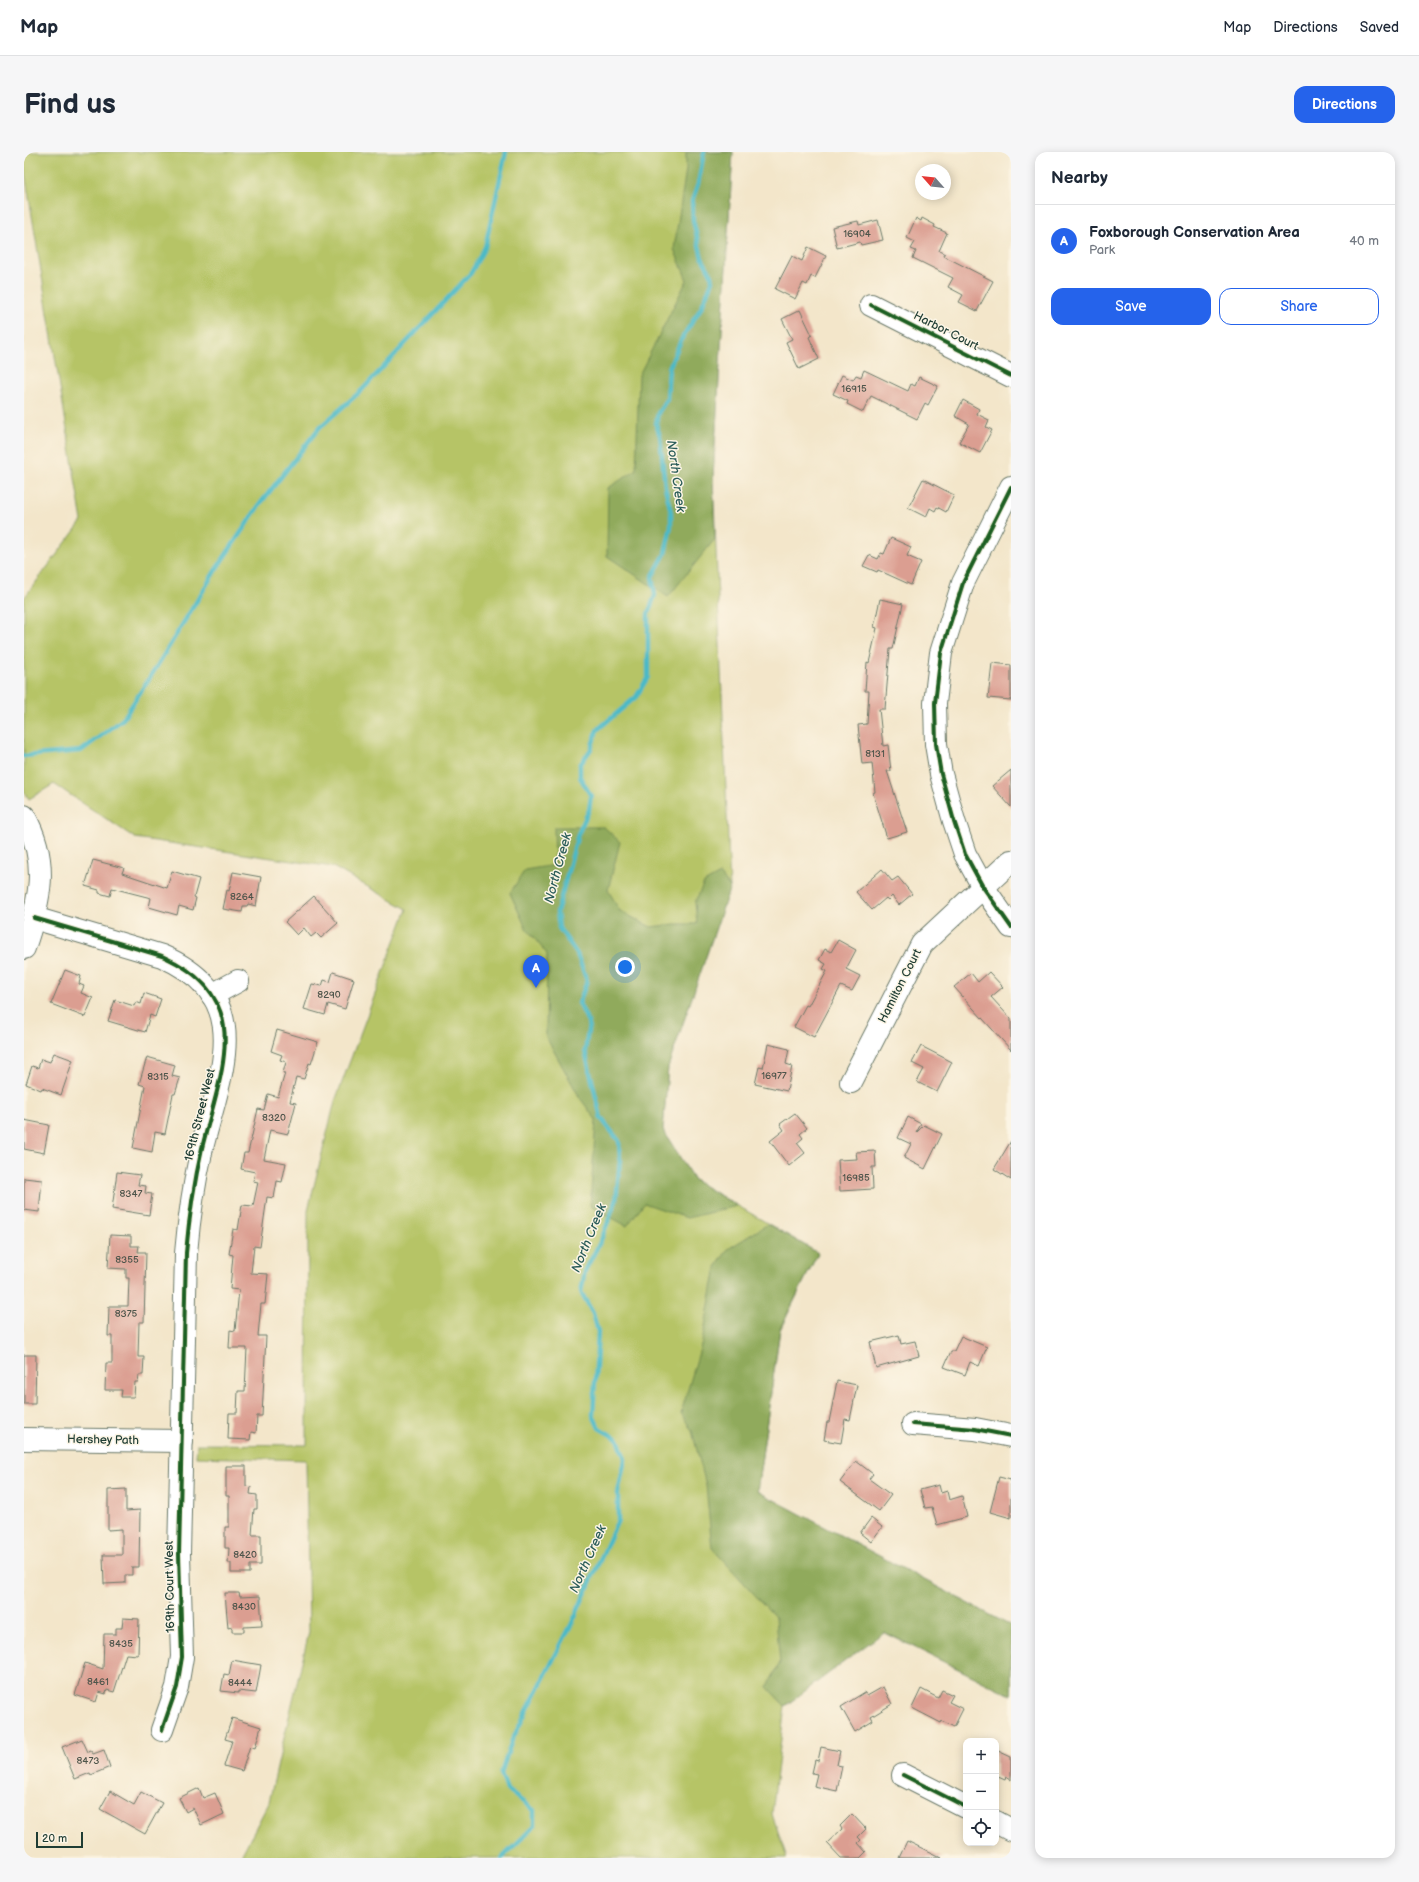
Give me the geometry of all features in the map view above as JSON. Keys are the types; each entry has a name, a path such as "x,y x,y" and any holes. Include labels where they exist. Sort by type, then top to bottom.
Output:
{"street":[{"name":"Harbor Court","path":"871,305 1011,376"},
{"path":"1011,487 963,583 941,653 935,704 936,744 941,774 965,854 983,887 1011,927"},
{"path":"24,816 35,840 41,873 39,895 34,918 24,948"},
{"name":"Hamilton Court","path":"851,1082 922,944 1011,861"},
{"name":"169th Street West","path":"34,918 162,956 179,963 194,973 212,995 224,1018 226,1049 197,1169 186,1253 182,1441"},
{"path":"212,995 238,981"},
{"path":"913,1424 975,1429 1011,1436"},
{"name":"Hershey Path","path":"24,1439 182,1441"},
{"name":"169th Court West","path":"162,1730 177,1687 182,1658 179,1554 182,1441"},
{"path":"903,1775 963,1805"},
{"path":"999,1824 1011,1830"}],"green space":[{"path":"24,152 733,152 713,477 730,887 668,1067 663,1130 694,1180 818,1253 780,1330 757,1491 1011,1626 1011,1695 883,1632 785,1706 772,1814 787,1858 240,1858 269,1802 309,1632 306,1460 196,1457 197,1444 307,1445 308,1210 335,1101 407,909 333,867 135,838 54,784 29,799 24,792 24,598 82,521 24,167"},
{"path":"686,152 733,152 713,477 715,539 668,597 607,556 608,488 636,470 639,375 687,280 674,249 686,169"},
{"path":"554,827 604,827 620,842 608,890 620,911 651,927 675,924 697,924 695,902 704,883 720,874 730,887 668,1067 663,1130 694,1180 737,1206 687,1218 644,1203 627,1226 590,1206 596,1120 580,1098 546,1037 547,954 526,928 510,893 525,870 555,865"},
{"path":"768,1224 818,1253 780,1328 757,1491 1011,1626 1011,1695 884,1632 785,1706 767,1687 780,1663 776,1618 712,1548 706,1485 692,1431 681,1413 702,1342 716,1267 728,1249"}],"building":[{"path":"916,218 921,221 922,218 935,225 934,227 947,233 939,251 945,254 944,256 993,281 977,311 959,302 963,295 948,287 953,278 913,258 916,251 911,249 915,242 907,238"},
{"path":"878,220 883,240 861,245 860,242 837,248 832,227 858,221 859,225"},
{"path":"808,247 826,256 815,278 811,276 807,285 803,283 795,299 775,289 792,256 802,261"},
{"path":"800,310 812,335 809,337 819,359 799,369 786,342 792,339 782,319"},
{"path":"864,370 908,391 911,384 915,386 919,377 938,386 928,405 925,403 917,419 871,396 863,412 847,404 848,401 833,394 842,375 853,380 856,375 861,377"},
{"path":"963,400 979,409 977,414 989,420 986,427 992,430 980,453 959,442 969,424 955,416"},
{"path":"923,479 954,495 946,512 937,507 935,511 930,508 926,517 908,508"},
{"path":"891,538 911,547 907,556 921,562 911,585 878,570 877,572 863,566 869,555 878,559 881,553 884,554"},
{"path":"880,599 903,604 893,649 890,649 885,709 879,709 883,746 888,745 891,771 887,771 907,832 887,838 873,793 875,792 872,763 862,764 858,725 867,724 869,691 865,691 867,662 869,663 877,628 874,627"},
{"path":"992,663 1011,665 1011,700 988,698"},
{"path":"1011,770 1011,807 992,786"},
{"path":"93,860 124,868 122,873 167,888 172,871 199,879 194,897 196,898 193,910 179,906 177,915 149,907 151,898 112,888 110,896 99,893 99,890 85,886"},
{"path":"882,869 892,881 898,877 912,894 899,905 892,896 888,900 886,898 872,910 856,892"},
{"path":"233,872 261,877 256,906 248,904 247,906 243,906 242,912 223,909"},
{"path":"314,896 338,923 321,938 316,933 311,937 304,928 297,935 285,922"},
{"path":"838,940 856,950 846,969 860,976 852,991 841,986 814,1037 794,1027 806,1005 808,1006 827,971 823,969 826,964 819,960 825,949 831,952"},
{"path":"65,970 81,976 79,984 84,986 81,993 93,998 85,1017 51,1004"},
{"path":"333,972 354,979 345,1009 328,1004 325,1015 304,1009 312,984 322,986 324,980 330,982"},
{"path":"989,972 1003,987 991,997 1011,1019 1011,1050 954,987 971,973 978,982"},
{"path":"144,993 161,999 155,1017 150,1015 145,1032 108,1021 115,1000 134,1006 136,1002 141,1004"},
{"path":"277,1030 318,1042 311,1064 309,1063 304,1079 296,1077 290,1102 296,1103 288,1134 270,1130 264,1159 286,1163 282,1182 277,1181 274,1198 267,1197 260,1247 254,1246 251,1273 268,1274 265,1304 261,1304 258,1336 266,1336 262,1416 257,1416 256,1433 251,1432 250,1440 228,1439 229,1413 237,1413 238,1391 245,1391 247,1348 229,1348 230,1330 235,1331 239,1290 230,1289 233,1255 229,1254 233,1229 238,1230 242,1205 253,1206 258,1182 253,1181 255,1172 241,1169 244,1153 248,1153 258,1109 264,1110 268,1094 278,1097 285,1073 283,1073 286,1062 280,1060 282,1055 271,1051"},
{"path":"768,1044 789,1049 786,1064 792,1066 787,1091 755,1084 759,1067 763,1068"},
{"path":"921,1046 952,1062 937,1092 917,1082 924,1069 912,1063"},
{"path":"54,1053 73,1060 61,1095 42,1088 41,1090 26,1084 32,1066 38,1068 41,1059 50,1062"},
{"path":"147,1057 175,1065 172,1076 180,1078 175,1094 173,1094 165,1134 155,1132 152,1152 133,1148 145,1086 139,1084"},
{"path":"795,1113 807,1128 800,1134 803,1138 797,1143 805,1153 789,1166 770,1141 784,1130 780,1124"},
{"path":"908,1117 921,1124 916,1133 924,1125 942,1134 925,1169 904,1158 911,1144 898,1138"},
{"path":"24,1120 49,1125 44,1153 24,1149"},
{"path":"1011,1141 1011,1180 994,1169"},
{"path":"875,1151 876,1167 872,1167 873,1189 840,1191 838,1160 857,1159 856,1152"},
{"path":"117,1172 140,1175 138,1185 146,1186 145,1193 152,1194 149,1215 112,1209"},
{"path":"24,1178 42,1180 39,1212 24,1210"},
{"path":"110,1235 131,1236 131,1246 139,1246 138,1252 146,1252 144,1322 139,1322 138,1357 144,1357 143,1375 139,1375 138,1382 135,1382 134,1397 121,1397 122,1390 105,1390 106,1363 112,1363 112,1336 108,1336 109,1306 128,1306 129,1278 126,1278 126,1269 108,1268"},
{"path":"899,1335 901,1344 915,1341 919,1356 876,1368 870,1342"},
{"path":"961,1336 987,1347 979,1366 970,1362 965,1375 944,1367 951,1351 954,1351"},
{"path":"24,1355 36,1355 35,1404 24,1404"},
{"path":"837,1381 857,1385 850,1420 845,1419 841,1443 824,1440"},
{"path":"856,1461 873,1474 869,1479 891,1495 879,1511 840,1482"},
{"path":"226,1466 246,1466 246,1486 251,1487 250,1494 257,1495 257,1509 254,1509 252,1535 261,1535 261,1565 250,1565 250,1573 231,1573 231,1563 228,1563 229,1548 225,1548 225,1527 229,1527 229,1496 226,1496"},
{"path":"999,1477 1011,1480 1011,1518 990,1512"},
{"path":"939,1485 941,1493 947,1491 949,1500 962,1496 967,1517 937,1525 932,1507 925,1508 920,1490"},
{"path":"126,1489 126,1511 140,1510 139,1567 132,1567 132,1575 125,1575 125,1583 104,1584 103,1555 122,1555 122,1529 108,1530 108,1490"},
{"path":"871,1518 882,1527 871,1542 860,1533"},
{"path":"225,1593 239,1593 240,1597 260,1596 262,1626 244,1627 244,1632 232,1632 232,1627 228,1628"},
{"path":"123,1618 139,1619 138,1655 126,1654 114,1692 107,1690 106,1694 99,1692 96,1702 75,1695 85,1663 103,1669 104,1634 116,1634 116,1628 122,1628"},
{"path":"232,1660 261,1665 256,1693 221,1691 224,1674 229,1675"},
{"path":"883,1687 892,1704 871,1717 873,1721 855,1732 841,1707 865,1692 867,1696"},
{"path":"921,1689 938,1698 942,1690 953,1695 949,1702 963,1709 954,1727 942,1721 941,1723 912,1708"},
{"path":"232,1718 261,1727 255,1748 250,1746 242,1771 224,1766 232,1741 225,1739"},
{"path":"82,1739 88,1752 91,1751 93,1754 104,1750 110,1767 91,1775 90,1773 75,1779 62,1747"},
{"path":"821,1747 840,1751 837,1765 842,1766 837,1791 814,1786 817,1774 812,1773 815,1760 818,1761"},
{"path":"999,1751 1011,1757 1011,1780 1006,1777 1005,1780 999,1777"},
{"path":"199,1788 203,1798 215,1793 224,1814 201,1825 193,1808 186,1812 179,1798"},
{"path":"110,1791 134,1805 141,1792 162,1803 145,1834 100,1809"},
{"path":"852,1814 866,1829 858,1837 861,1840 858,1843 866,1852 860,1858 841,1858 827,1843 842,1829 840,1826"},
{"path":"907,1841 942,1858 899,1858"}],"waterway":[{"path":"24,756 81,751 123,719 215,571 260,504 319,428 362,390 471,273 485,247 506,152"},
{"name":"North Creek","path":"502,1858 534,1826 534,1810 507,1790 501,1773 512,1740 572,1623 618,1520 618,1493 625,1459 618,1439 599,1428 593,1415 598,1332 593,1313 581,1292 585,1271 601,1240 616,1201 620,1160 619,1141 601,1118 585,1051 589,1024 579,1003 587,981 577,954 559,928 557,912 578,834 589,810 591,796 580,777 580,765 591,749 597,730 636,697 648,677 648,614 655,595 652,577 665,554 671,526 671,512 665,487 660,436 656,424 658,413 667,399 669,368 682,338 701,308 712,282 711,274 702,258 693,220 692,201 698,184 704,152"}],"cycle path":[{"path":"871,305 1011,376"},
{"path":"1011,487 963,583 941,653 935,703 936,744 941,774 965,854 983,887 1011,927"},
{"path":"34,918 162,956 192,973 211,993 221,1015 225,1038 223,1064 197,1174 190,1214 186,1253 179,1554 182,1657 177,1687 162,1730"},
{"path":"913,1424 975,1429 1011,1436"},
{"path":"903,1775 963,1805"}],"place":[{"name":"Foxborough Conservation Area","path":"536,988"}]}
